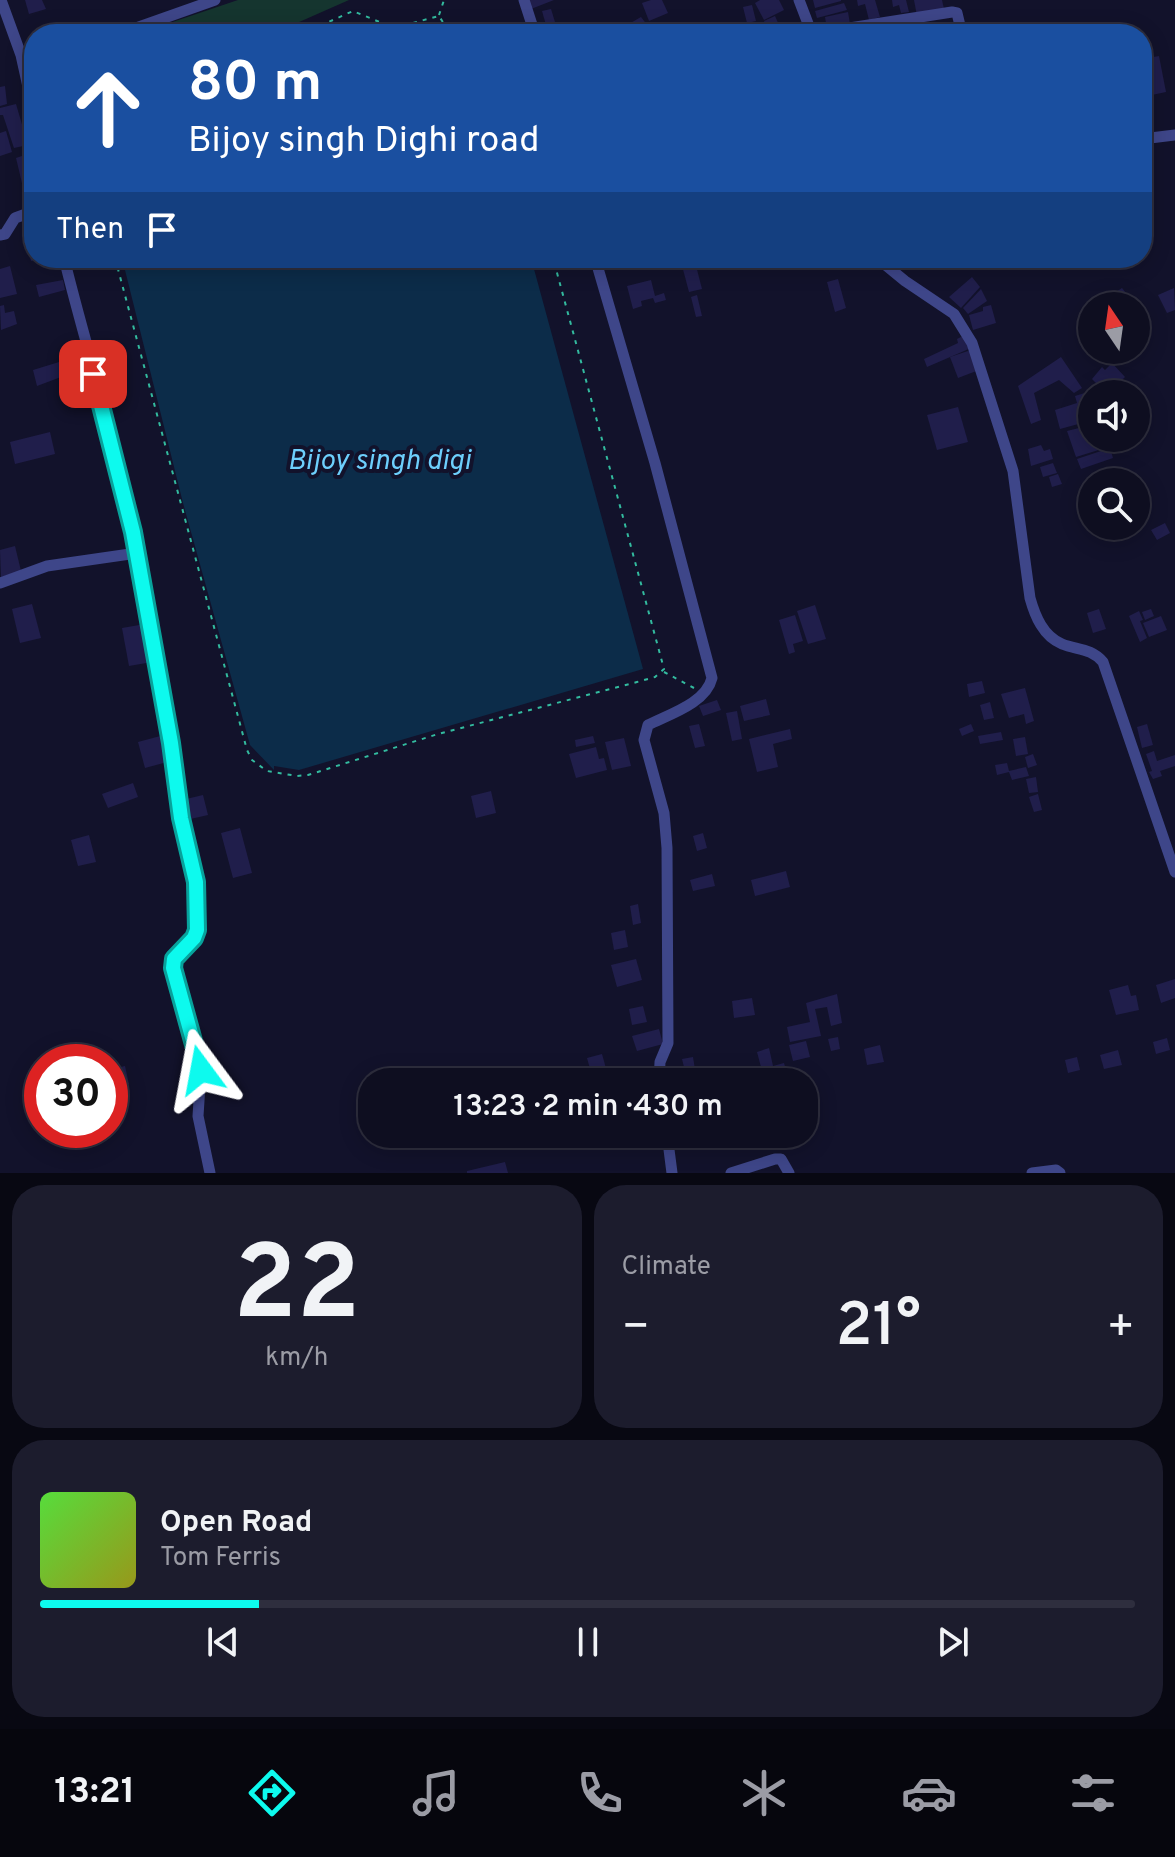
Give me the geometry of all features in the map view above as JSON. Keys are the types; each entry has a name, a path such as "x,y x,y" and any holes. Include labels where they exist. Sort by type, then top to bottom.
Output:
{"street":[{"path":"1,0 4,18 24,60"},
{"path":"147,24 215,0"},
{"path":"524,0 532,24"},
{"path":"799,0 808,24"},
{"path":"876,24 952,12 957,13 960,24"},
{"path":"1152,138 1175,135"},
{"path":"0,235 5,234 15,218 24,215"},
{"path":"67,268 124,490 171,743 181,818 196,882 197,930 194,938 174,959 173,968 199,1060 198,1116 210,1173"},
{"path":"598,268 655,463 712,678 710,689 704,694 648,725 644,740 664,813 667,848 668,1043 658,1068"},
{"path":"889,268 954,314 972,343 1013,471 1035,616 1053,639 1092,652 1103,662 1175,872"},
{"path":"0,583 47,566 137,553"},
{"path":"669,1148 672,1173"},
{"path":"731,1173 781,1159 789,1173"},
{"path":"1032,1173 1056,1170 1060,1173"}],"path":[{"path":"444,0 439,16 444,24"},
{"path":"324,24 353,11 384,24"},
{"path":"409,24 439,16"},
{"path":"118,268 247,750 259,767 290,775 308,775 438,734 646,680 663,671"},
{"path":"556,268 662,655 663,671"},
{"path":"663,671 704,694"}],"green space":[{"path":"238,0 349,0 295,24 167,24"}],"water":[{"name":"Bijoy singh digi","path":"124,268 534,268 643,669 299,770 274,766 274,770 250,745 183,503"}],"building":[{"path":"25,0 42,0 46,9 29,14"},
{"path":"527,0 554,0 531,9"},
{"path":"662,0 668,13 649,21 642,3"},
{"path":"779,0 784,10 764,20 755,3"},
{"path":"813,0 841,0 841,1 815,8"},
{"path":"857,0 875,0 880,17 869,20 865,4 858,6"},
{"path":"892,0 906,0 909,12 901,13 899,5 893,7"},
{"path":"914,0 942,0 944,9 917,16"},
{"path":"844,3 847,10 817,18 815,11"},
{"path":"752,5 756,21 747,23 743,7"},
{"path":"551,9 555,22 546,24 542,11"},
{"path":"848,12 850,24 826,24 825,17"},
{"path":"775,16 779,24 765,24 764,21"},
{"path":"641,17 646,24 629,24"},
{"path":"1159,56 1166,92 1152,95 1152,57"},
{"path":"5,86 7,104 0,106 0,87"},
{"path":"16,104 24,131 24,146 14,148 0,108"},
{"path":"6,131 12,152 0,156 0,133"},
{"path":"24,155 24,192 16,158"},
{"path":"10,266 17,294 0,298 0,269"},
{"path":"683,268 697,268 702,289 689,292"},
{"path":"972,277 980,287 961,308 949,297"},
{"path":"838,279 846,308 835,312 827,282"},
{"path":"63,280 65,290 39,297 36,285"},
{"path":"651,280 655,296 664,293 666,300 655,303 653,298 641,301 642,306 633,309 627,286"},
{"path":"1174,288 1175,310 1167,313 1158,295"},
{"path":"981,289 987,301 968,314 963,308"},
{"path":"697,295 702,316 696,317 691,297"},
{"path":"4,305 5,313 14,311 17,324 1,330 0,306"},
{"path":"991,305 996,323 973,330 969,315"},
{"path":"965,335 971,348 927,367 924,359 958,343 957,339"},
{"path":"971,350 979,370 958,378 950,357"},
{"path":"82,355 85,368 37,386 33,370"},
{"path":"1061,357 1078,382 1078,390 1074,393 1059,380 1034,393 1041,420 1031,424 1018,386"},
{"path":"1113,364 1125,377 1122,380 1092,379 1102,367 1105,370"},
{"path":"1078,395 1078,424 1060,429 1055,410 1077,403 1075,396"},
{"path":"958,407 968,442 937,450 927,415"},
{"path":"1078,428 1078,452 1092,452 1076,457 1067,431"},
{"path":"50,432 55,454 15,464 10,442"},
{"path":"1041,445 1044,451 1050,449 1053,459 1031,466 1028,449"},
{"path":"1098,452 1111,452 1113,458 1084,468 1081,468 1077,459"},
{"path":"1053,463 1057,473 1043,477 1040,467"},
{"path":"1058,474 1062,484 1052,487 1049,477"},
{"path":"1165,523 1170,533 1157,540 1151,530"},
{"path":"15,546 21,571 1,577 0,550"},
{"path":"32,604 41,638 20,643 12,609"},
{"path":"815,605 826,639 808,644 797,611"},
{"path":"1099,609 1106,629 1093,633 1087,613"},
{"path":"1151,609 1154,616 1145,620 1142,612"},
{"path":"1139,611 1147,638 1140,642 1129,616"},
{"path":"795,615 803,641 793,644 795,652 789,654 779,620"},
{"path":"1161,616 1167,630 1149,637 1143,623"},
{"path":"145,624 152,662 129,666 122,628"},
{"path":"982,681 985,693 969,697 967,684"},
{"path":"1025,688 1034,721 1026,724 1024,714 1009,718 1001,694"},
{"path":"766,699 770,715 744,721 740,706"},
{"path":"717,700 721,710 703,716 699,706"},
{"path":"990,702 994,718 984,720 980,705"},
{"path":"737,711 742,739 732,741 726,713"},
{"path":"699,724 705,746 695,748 689,726"},
{"path":"971,724 974,731 962,736 959,729"},
{"path":"1147,724 1153,745 1142,748 1137,727"},
{"path":"790,729 792,739 773,744 778,767 757,772 749,739"},
{"path":"1001,732 1003,740 980,744 978,736"},
{"path":"164,735 171,761 145,768 138,742"},
{"path":"593,736 595,743 576,747 575,740"},
{"path":"1025,737 1028,754 1016,756 1013,739"},
{"path":"624,738 631,766 612,770 605,742"},
{"path":"596,747 599,759 604,758 607,770 576,778 569,754"},
{"path":"1154,751 1157,761 1175,755 1175,766 1160,771 1162,776 1153,779 1146,754"},
{"path":"1033,754 1037,765 1028,768 1025,757"},
{"path":"1007,763 1009,771 1026,767 1029,776 1012,780 1009,772 997,775 995,765"},
{"path":"1036,777 1038,792 1029,793 1026,779"},
{"path":"133,783 138,797 108,808 102,794"},
{"path":"491,791 496,813 476,818 471,796"},
{"path":"1038,794 1042,810 1034,812 1029,797"},
{"path":"203,795 208,815 186,820 182,800"},
{"path":"240,828 252,873 233,878 221,833"},
{"path":"703,833 707,848 697,851 693,836"},
{"path":"89,835 96,862 78,866 71,840"},
{"path":"786,871 790,887 755,896 751,880"},
{"path":"712,874 715,886 693,891 690,880"},
{"path":"638,904 641,923 633,925 630,906"},
{"path":"625,930 628,947 614,950 611,933"},
{"path":"636,959 642,980 617,987 611,965"},
{"path":"1175,979 1175,998 1161,1003 1156,985"},
{"path":"1128,985 1131,996 1136,995 1139,1010 1116,1015 1109,990"},
{"path":"837,994 842,1023 831,1026 827,1007 815,1009 821,1036 790,1042 787,1027 810,1022 806,1003"},
{"path":"752,998 755,1015 734,1018 732,1001"},
{"path":"643,1006 647,1022 632,1025 629,1009"},
{"path":"659,1029 663,1044 637,1051 632,1036"},
{"path":"838,1037 840,1049 831,1051 828,1039"},
{"path":"1167,1038 1170,1050 1156,1054 1153,1042"},
{"path":"806,1041 810,1057 793,1061 789,1045"},
{"path":"880,1045 884,1062 867,1065 864,1049"},
{"path":"769,1048 773,1066 784,1063 785,1068 761,1068 757,1052"},
{"path":"1118,1050 1122,1065 1104,1069 1100,1055"},
{"path":"602,1054 606,1068 590,1068 587,1058"},
{"path":"693,1057 695,1068 684,1068 682,1059"},
{"path":"1077,1057 1080,1070 1068,1073 1065,1060"},
{"path":"505,1162 508,1173 467,1173 467,1171"}],"route":[{"path":"93,374 133,532 171,743 181,818 196,882 197,930 194,938 174,959 173,968 201,1070"}]}
